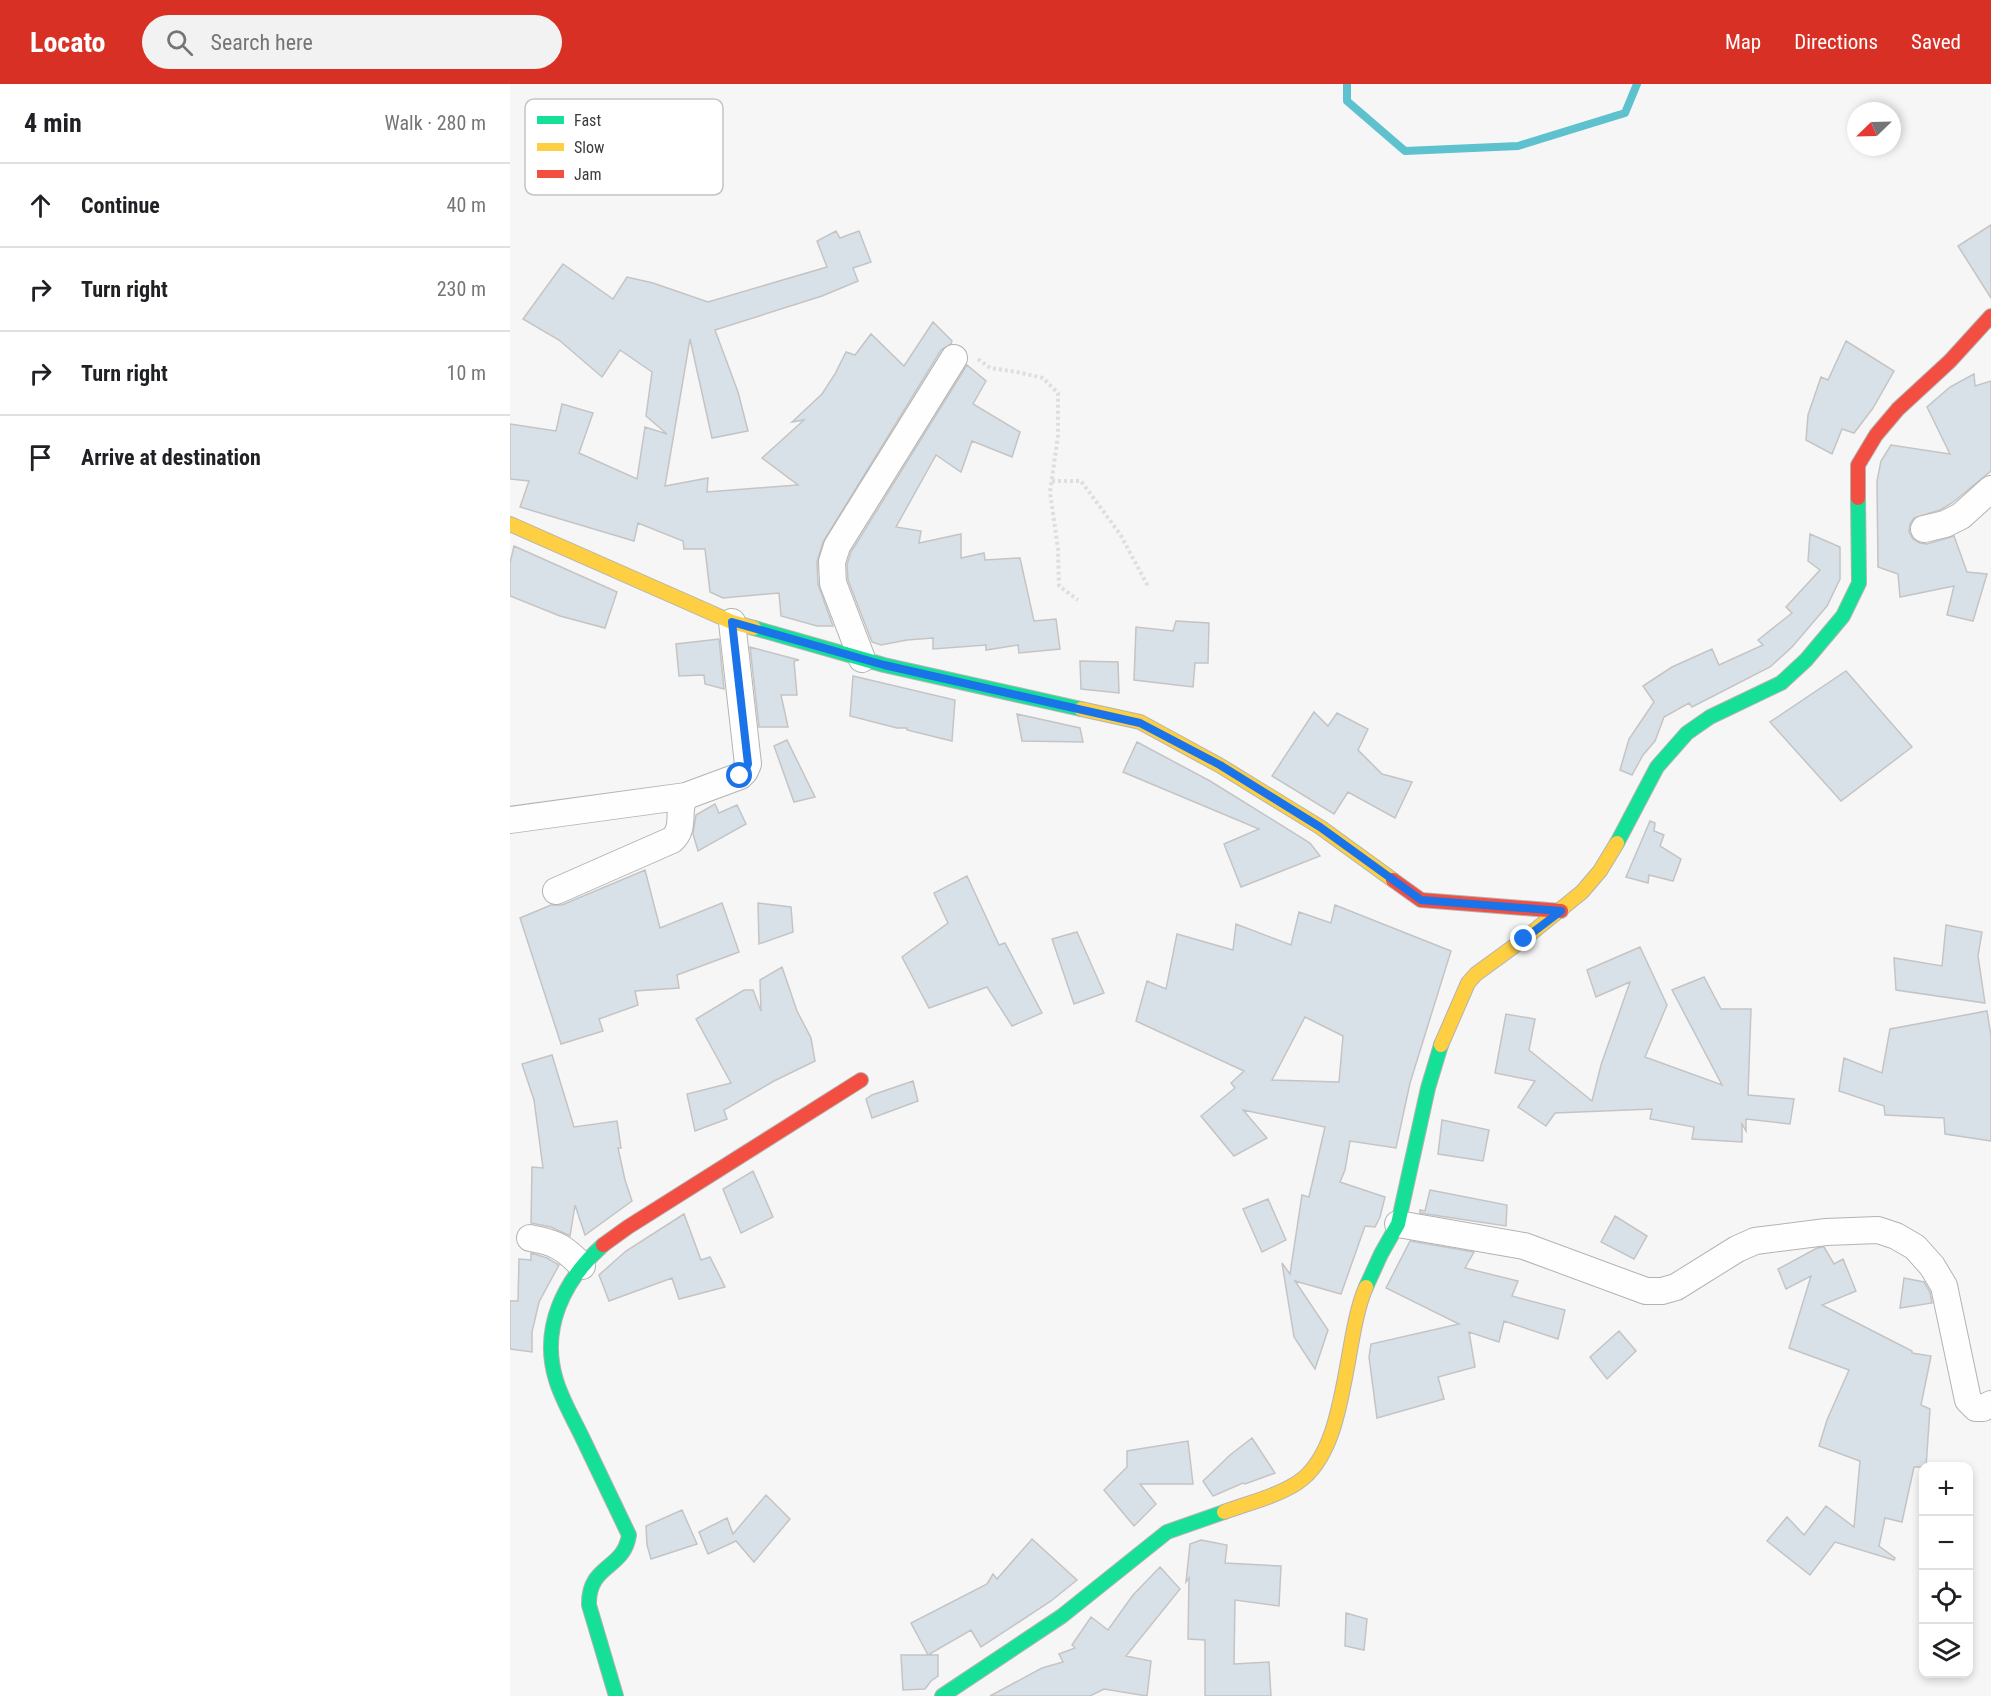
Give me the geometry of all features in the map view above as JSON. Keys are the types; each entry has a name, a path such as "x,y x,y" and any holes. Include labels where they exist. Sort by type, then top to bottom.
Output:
{"street":[{"path":"942,1696 1062,1616 1167,1532 1284,1490 1299,1482 1316,1464 1327,1446 1335,1419 1364,1294 1381,1254 1398,1224 1428,1088 1442,1042 1460,999 1476,974 1561,911 1600,871 1657,767 1687,733 1710,717 1781,683 1806,660 1843,616 1859,583 1858,465 1865,449 1881,427 1952,358 1991,316"},
{"path":"862,659 833,583 832,562 837,546 954,358"},
{"path":"1924,529 1945,524 1960,516 1991,489"},
{"path":"510,524 732,622 862,659 1140,723 1220,765 1320,827 1421,900 1561,911"},
{"path":"510,820 686,796 740,776 747,768 732,622"},
{"path":"556,891 672,840 680,831 682,801 686,796"},
{"path":"616,1696 587,1592 593,1579 624,1552 629,1535 565,1404 550,1359 551,1335 556,1310 582,1266 618,1234 861,1080"},
{"path":"1398,1224 1524,1246 1646,1291 1662,1291 1676,1287 1737,1249 1755,1241 1826,1232 1878,1230 1896,1236 1915,1247 1932,1266 1944,1286 1968,1400 1976,1408 1983,1408 1991,1404"},
{"path":"530,1238 549,1241 560,1246 582,1266"}],"path":[{"path":"954,358 962,347 990,368 1044,378 1058,393 1058,436 1050,492 1058,549 1059,586 1077,600"},
{"path":"1052,481 1082,481 1120,534 1149,588"}],"building":[{"path":"1991,225 1991,298 1958,246"},
{"path":"836,231 840,238 859,231 871,262 853,268 858,281 822,296 715,330 738,392 748,431 712,438 690,339 665,486 708,478 707,492 798,485 762,458 804,420 792,422 822,394 846,352 855,355 871,334 904,366 933,322 952,341 951,344 941,350 823,542 817,562 818,584 833,626 817,626 781,616 779,593 723,598 710,592 705,549 684,549 683,541 638,523 634,541 520,507 529,481 510,479 510,424 556,431 562,404 593,413 579,453 637,479 645,427 667,434 646,416 652,372 620,350 602,377 559,340 523,319 563,264 613,299 627,277 653,283 708,302 827,267 817,241"},
{"path":"1846,341 1894,371 1873,408 1854,433 1842,429 1832,454 1806,440 1808,415 1821,377 1828,380"},
{"path":"967,365 986,381 973,404 1020,432 1012,457 972,441 961,472 936,455 896,527 921,531 919,543 961,534 961,558 984,553 985,560 1020,558 1034,621 1056,619 1060,649 1019,653 1018,645 986,650 986,645 933,649 933,638 881,645 872,642 848,580 847,564 851,552"},
{"path":"1974,374 1975,386 1991,381 1991,471 1952,503 1940,510 1914,518 1909,532 1913,539 1927,544 1954,536 1967,572 1987,574 1973,621 1947,615 1954,586 1900,597 1898,574 1878,567 1877,481 1881,461 1891,445 1950,454 1927,407 1950,387"},
{"path":"1810,534 1840,547 1840,579 1827,606 1792,647 1770,667 1692,707 1689,703 1664,717 1655,741 1643,755 1632,775 1620,770 1629,739 1654,702 1643,686 1672,667 1712,649 1719,665 1763,645 1758,640 1792,613 1786,607 1820,570 1808,561"},
{"path":"514,546 617,592 605,628 560,616 510,596 510,563"},
{"path":"1176,621 1209,623 1208,663 1195,663 1193,687 1134,680 1136,627 1173,631"},
{"path":"719,639 724,689 705,684 704,675 679,676 676,644"},
{"path":"750,647 799,660 794,661 797,695 781,695 788,727 759,727"},
{"path":"1080,661 1118,662 1119,693 1081,689"},
{"path":"1846,671 1912,747 1841,801 1770,722"},
{"path":"853,676 955,700 952,741 907,730 907,728 897,728 850,716"},
{"path":"1314,712 1328,726 1337,713 1368,729 1358,750 1382,774 1412,782 1395,818 1348,792 1334,814 1272,776"},
{"path":"1017,714 1080,728 1083,742 1022,741"},
{"path":"787,740 815,797 794,802 774,746"},
{"path":"1137,742 1210,781 1310,843 1320,856 1241,887 1224,844 1259,829 1123,772"},
{"path":"715,804 719,813 737,805 746,824 698,851 693,834 696,815"},
{"path":"1650,821 1655,823 1654,831 1664,835 1660,846 1681,859 1673,881 1649,875 1648,883 1626,877"},
{"path":"645,870 660,928 722,903 739,952 677,975 679,988 635,991 638,1005 599,1019 603,1031 561,1044 520,918 551,905 562,905"},
{"path":"967,876 999,945 1005,943 1042,1013 1012,1026 987,987 929,1008 902,957 948,923 934,893"},
{"path":"758,903 791,907 793,932 759,944"},
{"path":"1335,905 1451,951 1410,1083 1396,1148 1350,1141 1345,1170 1340,1182 1385,1197 1380,1217 1375,1227 1365,1226 1341,1294 1295,1281 1328,1330 1315,1369 1294,1337 1282,1263 1290,1274 1302,1195 1309,1197 1325,1127 1243,1110 1267,1138 1234,1156 1201,1116 1235,1088 1231,1083 1244,1071 1136,1021 1147,981 1166,989 1177,934 1233,950 1236,924 1291,945 1299,912 1331,923","holes":["1305,1017 1343,1036 1339,1082 1272,1080"]},
{"path":"1946,925 1982,932 1978,956 1985,1003 1896,990 1894,958 1942,966"},
{"path":"1077,932 1104,993 1074,1004 1052,939"},
{"path":"1640,947 1667,1005 1645,1057 1722,1085 1672,990 1704,977 1721,1009 1751,1009 1748,1095 1794,1099 1790,1124 1746,1119 1746,1131 1742,1124 1742,1142 1692,1139 1694,1127 1650,1119 1652,1109 1555,1113 1546,1126 1518,1107 1535,1081 1495,1073 1506,1014 1535,1019 1529,1050 1592,1101 1601,1065 1630,982 1596,997 1587,970"},
{"path":"782,967 797,1011 811,1038 815,1061 774,1081 724,1110 727,1119 695,1131 687,1094 731,1083 696,1019 744,990 753,990 761,1011 760,980"},
{"path":"1987,1011 1991,1036 1991,1141 1945,1134 1944,1118 1885,1115 1884,1106 1839,1091 1844,1058 1882,1073 1890,1029"},
{"path":"552,1055 574,1127 617,1121 621,1148 618,1148 632,1201 585,1235 575,1205 570,1236 551,1227 531,1223 532,1167 543,1168 534,1100 522,1064"},
{"path":"913,1081 918,1101 872,1118 866,1099"},
{"path":"1442,1120 1489,1130 1483,1161 1438,1154"},
{"path":"753,1171 773,1217 741,1233 723,1189"},
{"path":"1430,1190 1507,1205 1506,1226 1420,1213 1420,1210 1425,1211"},
{"path":"1268,1199 1286,1240 1262,1252 1243,1209"},
{"path":"684,1214 701,1260 710,1257 725,1287 679,1299 672,1278 609,1301 599,1275 626,1251"},
{"path":"1615,1216 1647,1236 1634,1259 1601,1242"},
{"path":"1410,1241 1474,1252 1465,1268 1518,1281 1512,1296 1565,1310 1558,1339 1504,1321 1499,1342 1469,1332 1475,1367 1438,1377 1444,1399 1377,1418 1369,1357 1371,1344 1459,1324 1386,1288"},
{"path":"1824,1247 1834,1264 1843,1259 1856,1291 1822,1305 1912,1353 1931,1356 1921,1405 1930,1409 1926,1462 1919,1462 1919,1467 1914,1467 1902,1522 1885,1518 1879,1546 1895,1558 1894,1560 1835,1542 1810,1575 1767,1541 1787,1517 1804,1535 1826,1506 1854,1527 1860,1461 1819,1446 1827,1420 1849,1370 1789,1348 1811,1276 1786,1289 1778,1269 1817,1248"},
{"path":"531,1253 559,1265 539,1302 532,1332 532,1352 510,1349 510,1301 518,1301 519,1259 531,1260"},
{"path":"1904,1278 1924,1282 1930,1292 1932,1303 1900,1308"},
{"path":"1619,1331 1636,1351 1607,1379 1590,1357"},
{"path":"1252,1438 1275,1473 1213,1496 1203,1481"},
{"path":"1188,1441 1193,1484 1140,1484 1156,1504 1134,1526 1104,1490 1127,1467 1127,1451"},
{"path":"766,1495 790,1519 754,1562 736,1541 708,1554 699,1532 727,1518 733,1534"},
{"path":"682,1510 697,1544 651,1559 647,1545 646,1526"},
{"path":"1032,1539 1077,1580 1051,1601 981,1647 971,1630 928,1655 911,1623 987,1584 993,1574 997,1579"},
{"path":"1201,1540 1227,1545 1225,1563 1281,1566 1279,1606 1235,1600 1234,1664 1269,1662 1271,1696 1205,1696 1205,1640 1188,1639 1189,1578 1186,1582 1190,1544"},
{"path":"1160,1567 1180,1589 1126,1656 1151,1661 1147,1696 1104,1689 1090,1696 990,1696 1042,1668 1063,1662 1059,1654 1075,1648 1072,1645 1091,1617 1108,1630 1133,1595"},
{"path":"1346,1613 1367,1619 1364,1650 1345,1646"},
{"path":"901,1655 938,1655 938,1676 925,1689 903,1690"}],"waterway":[{"path":"1347,84 1347,101 1405,151 1518,146 1625,113 1637,84"}],"traffic: fast":[{"path":"1617,843 1657,767 1687,733 1710,717 1781,683 1806,660 1843,616 1859,583 1858,498"},
{"path":"754,628 884,665 1081,709"},
{"path":"1366,1287 1398,1224 1428,1088 1441,1045"},
{"path":"603,1245 589,1259 567,1289 559,1306 551,1342 552,1361 561,1395 629,1535 620,1555 600,1574 590,1592 589,1605 616,1696"},
{"path":"942,1696 1062,1616 1167,1532 1224,1512"}],"traffic: slow":[{"path":"510,524 732,622 754,628"},
{"path":"1081,709 1140,722 1219,765 1320,827 1393,880"},
{"path":"1441,1045 1468,983 1476,974 1582,892 1600,871 1617,843"},
{"path":"1224,1512 1289,1488 1314,1467 1326,1446 1336,1420 1353,1335 1366,1287"}],"traffic: jam":[{"path":"1858,498 1858,465 1876,435 1898,409 1950,361 1991,316"},
{"path":"1393,880 1421,900 1561,911"},
{"path":"603,1245 861,1080"}],"route":[{"path":"740,776 748,764 732,622 884,665 1140,723 1220,765 1320,827 1421,900 1561,911 1524,939"}]}
